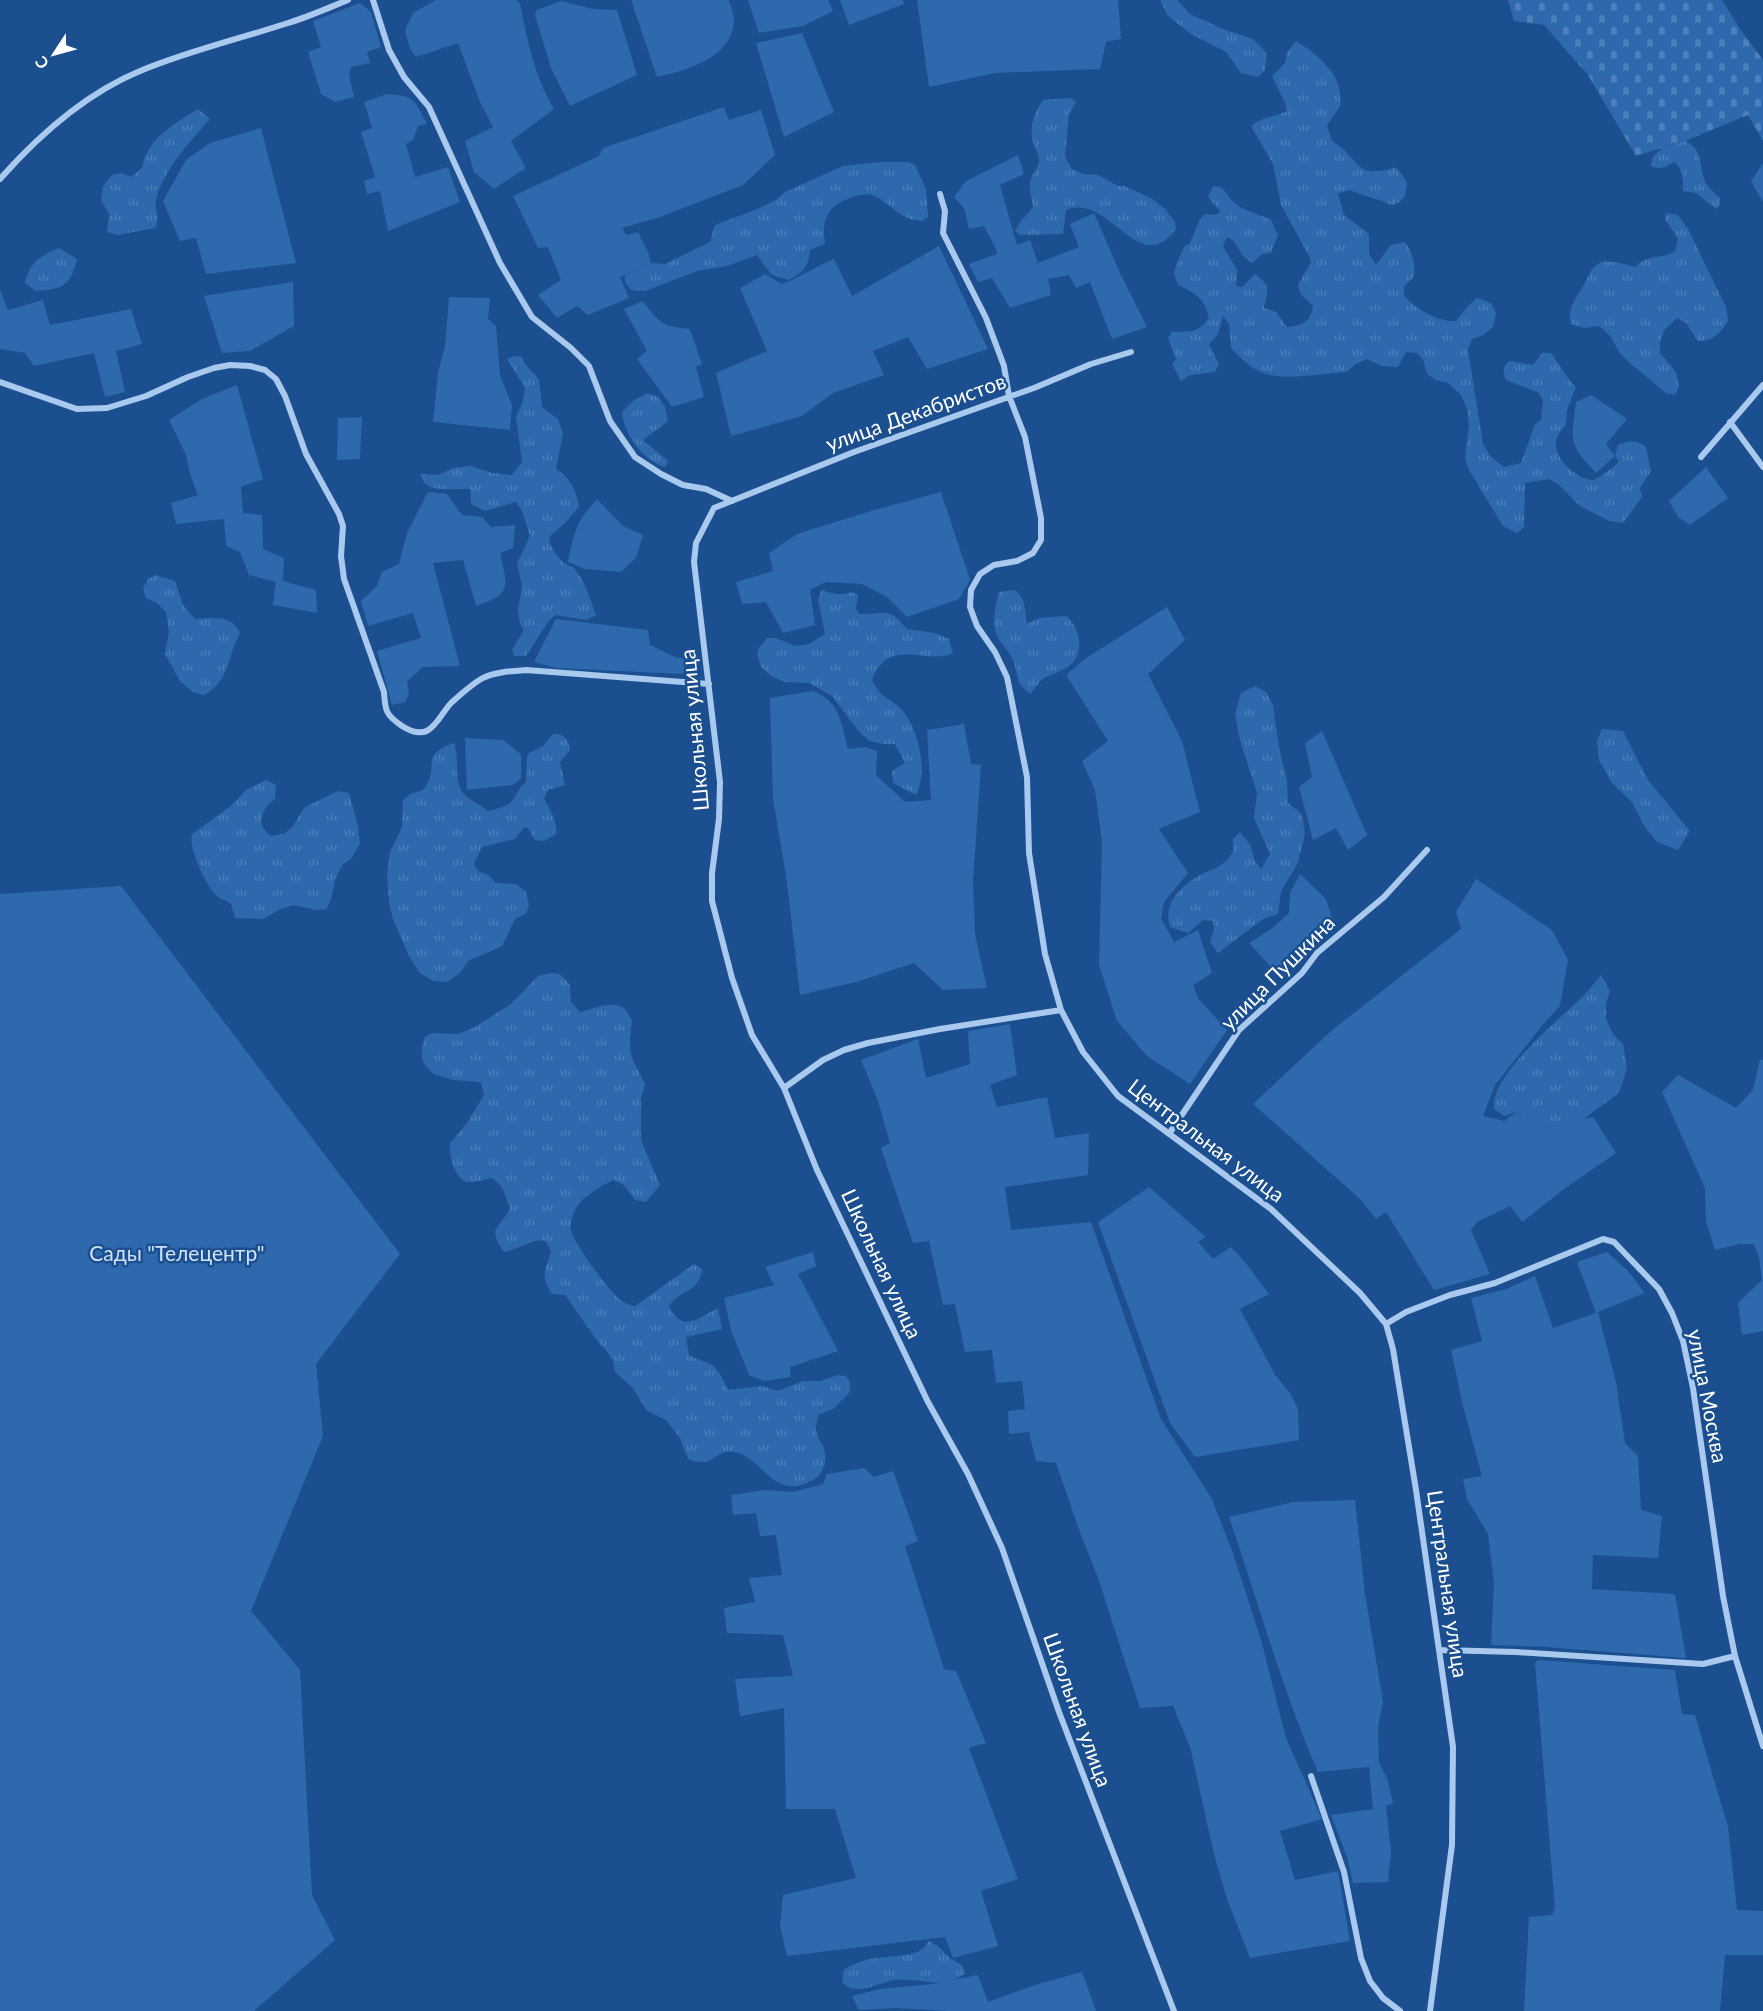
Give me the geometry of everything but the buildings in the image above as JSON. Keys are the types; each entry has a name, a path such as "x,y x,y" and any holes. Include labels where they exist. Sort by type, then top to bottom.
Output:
{"street":[{"path":"0,179 46,133 86,102 139,71 291,23 348,0"},
{"path":"373,0 389,50 404,77 429,107 500,263 532,317 571,348 589,366 610,421 635,457 683,485 706,489 732,501"},
{"name":"Центральная улица","path":"940,194 945,211 943,233 986,318 1004,366 1009,396 1025,437 1041,518 1041,540 1033,553 1017,561 994,565 980,574 970,590 970,607 977,626 995,652 1007,677 1027,777 1029,854 1045,954 1061,1010 1083,1052 1118,1096 1271,1209 1360,1293 1386,1324 1395,1361 1453,1747 1452,1845 1430,2011"},
{"name":"улица Декабристов","path":"714,508 854,452 1091,364 1131,352"},
{"path":"0,382 77,409 107,408 147,396 188,377 230,365 250,366 265,370 276,379 285,396 306,454 343,526 341,556 344,579 384,692 385,709 391,718 408,729 426,732 437,724 450,704 483,678 512,671 526,670 709,684"},
{"path":"1701,457 1763,385"},
{"path":"1730,422 1763,467"},
{"name":"Школьная улица","path":"714,508 696,543 694,561 720,782 719,819 712,873 712,901 732,978 752,1035 784,1088 818,1170 861,1262 928,1402 968,1474 1002,1548 1059,1712 1174,2011"},
{"name":"улица Пушкина","path":"1169,1134 1239,1030 1302,972 1317,953 1383,897 1426,850"},
{"path":"784,1088 823,1060 843,1050 940,1029 1061,1010"},
{"name":"улица Москва","path":"1386,1324 1406,1312 1439,1299 1495,1283 1603,1239 1614,1242 1659,1289 1683,1341 1694,1388 1723,1596 1735,1656 1763,1746"},
{"path":"1440,1650 1516,1652 1703,1665 1735,1656"},
{"path":"1311,1776 1344,1872 1361,1958 1370,1981 1383,1998 1400,2011"}],"green space":[{"path":"436,0 517,0 520,4 537,71 554,109 511,141 526,168 494,189 474,172 465,141 493,127 480,102 458,43 416,57 410,49 405,30 413,13"},
{"path":"631,0 729,0 734,16 732,32 718,52 707,60 695,66 657,77"},
{"path":"748,0 828,0 833,11 803,26 759,33"},
{"path":"840,0 903,0 904,4 849,25"},
{"path":"917,0 1118,0 1121,39 1106,42 1100,69 995,73 929,87"},
{"path":"1160,0 1177,0 1190,14 1253,39 1267,53 1265,70 1258,77 1241,73 1226,52 1191,34 1168,16"},
{"path":"1508,0 1722,0 1763,60 1763,141 1748,115 1685,141 1636,156 1588,75 1544,25 1514,21"},
{"path":"561,1 593,9 617,10 637,75 570,106 551,68 535,15 537,10"},
{"path":"360,3 371,12 381,47 367,52 370,63 351,67 349,74 354,97 335,102 321,94 308,52 321,47 313,21"},
{"path":"802,33 834,112 784,137 756,43"},
{"path":"1296,41 1325,64 1338,84 1341,105 1327,125 1332,141 1364,169 1382,171 1396,167 1407,182 1404,197 1400,202 1392,205 1349,190 1338,194 1344,215 1369,234 1369,254 1376,265 1391,245 1405,242 1412,255 1414,277 1404,286 1404,296 1415,306 1435,317 1456,321 1477,298 1491,303 1496,313 1493,327 1483,335 1472,339 1468,350 1483,444 1490,456 1504,467 1521,463 1535,424 1541,420 1543,401 1539,393 1506,380 1504,367 1510,361 1533,365 1542,353 1551,353 1576,387 1567,410 1566,425 1556,441 1558,454 1566,466 1579,476 1592,480 1619,462 1615,456 1618,445 1632,442 1646,447 1651,471 1640,488 1642,497 1623,523 1609,521 1580,506 1558,484 1549,479 1525,483 1524,527 1517,533 1503,526 1469,470 1465,458 1469,425 1467,408 1461,395 1448,383 1436,380 1427,374 1423,359 1417,353 1406,352 1398,367 1382,366 1367,359 1354,365 1347,372 1292,377 1270,375 1245,362 1231,348 1229,324 1223,316 1218,334 1209,344 1219,364 1215,372 1190,375 1181,381 1172,364 1176,359 1168,338 1172,332 1197,329 1209,318 1202,301 1195,294 1178,285 1174,273 1184,247 1190,243 1200,219 1205,214 1214,215 1221,212 1208,197 1213,186 1223,190 1238,206 1271,220 1278,235 1271,253 1262,254 1252,263 1243,256 1233,240 1227,237 1223,246 1237,270 1236,286 1242,287 1255,274 1261,278 1267,285 1264,308 1276,312 1287,327 1297,326 1304,322 1312,311 1313,306 1300,293 1298,285 1311,262 1281,205 1273,164 1251,126 1287,111 1272,76 1285,63 1287,52"},
{"path":"387,94 404,96 413,101 427,124 418,126 413,140 406,144 415,177 448,167 460,202 388,231 380,191 367,194 364,181 375,177 361,132 372,128 364,102"},
{"path":"1071,98 1076,102 1069,114 1065,157 1072,169 1084,174 1098,175 1118,186 1124,186 1151,198 1164,208 1175,222 1176,229 1162,242 1149,245 1136,241 1096,213 1082,208 1066,210 1063,234 1021,235 1015,231 1033,207 1030,182 1039,160 1032,138 1035,116 1043,100"},
{"path":"724,107 729,120 761,110 775,155 743,185 660,217 622,228 626,235 638,232 651,263 620,277 629,298 588,315 577,306 557,318 538,295 561,280 548,247 538,248 513,196 599,156 603,148"},
{"path":"198,109 210,119 178,157 164,179 156,201 155,228 118,235 107,232 109,214 101,200 103,186 112,175 121,173 131,177 137,173 157,138"},
{"path":"261,128 296,263 206,274 196,238 180,241 163,201 186,160 210,143"},
{"path":"1685,141 1698,152 1705,182 1720,198 1720,205 1716,209 1696,193 1683,191 1681,171 1674,162 1658,168 1651,166 1654,155 1658,152"},
{"path":"1018,155 1024,174 1000,185 1017,245 1030,240 1038,263 1079,247 1070,224 1094,213 1147,327 1112,339 1090,282 1076,288 1069,275 1048,279 1051,295 1010,308 992,278 978,282 969,264 997,254 996,249 984,226 969,229 964,208 954,197 966,181"},
{"path":"908,162 915,165 926,189 928,217 922,221 910,219 877,197 869,194 860,195 844,200 832,209 824,227 825,244 810,250 804,268 798,275 788,280 772,275 757,255 727,266 697,271 645,291 631,290 625,282 625,275 651,263 665,264 710,242 715,225 755,210 776,200 785,192 843,166"},
{"path":"1763,163 1763,202 1751,181"},
{"path":"1666,213 1678,215 1688,229 1726,307 1728,321 1716,336 1703,341 1698,341 1686,323 1677,318 1664,330 1660,342 1660,353 1676,372 1679,387 1675,395 1666,393 1631,364 1620,353 1610,336 1599,326 1585,328 1571,324 1570,319 1574,301 1598,264 1611,262 1636,267 1644,260 1675,251 1678,239 1665,219"},
{"path":"939,246 988,349 927,369 908,337 873,351 884,375 833,393 802,416 731,436 716,373 767,351 740,288 765,274 782,284 834,259 852,296"},
{"path":"59,248 77,259 68,281 59,287 36,291 25,283 33,265"},
{"path":"293,282 294,326 250,351 222,353 204,296"},
{"path":"0,290 8,310 43,300 50,325 131,309 142,344 116,351 125,392 105,397 94,353 34,366 25,353 0,349"},
{"path":"449,297 490,298 488,319 496,326 500,375 512,405 510,430 433,422 438,373 445,346"},
{"path":"643,301 658,319 667,325 690,329 702,364 696,367 704,397 672,407 637,359 647,351 624,309"},
{"path":"514,356 522,357 525,364 539,379 542,407 558,419 563,433 556,469 572,485 579,507 549,537 549,541 564,563 572,566 579,575 596,615 586,620 555,615 526,656 514,656 512,650 524,630 520,624 518,610 522,586 517,563 530,536 522,511 516,502 485,511 471,504 470,489 433,488 423,481 421,474 438,475 453,468 471,466 492,473 512,475 522,462 516,417 523,401 525,388 507,359"},
{"path":"237,385 263,479 241,487 243,513 262,515 263,549 284,558 283,581 316,590 317,613 273,605 276,582 249,575 240,552 226,546 224,519 176,524 171,503 198,495 186,455 169,420 202,399"},
{"path":"648,393 658,397 665,407 668,421 643,440 668,461 665,467 642,453 626,429 622,412 634,400"},
{"path":"1591,395 1627,419 1606,444 1615,456 1596,473 1580,455 1573,434 1576,402"},
{"path":"362,417 360,459 337,460 338,418"},
{"path":"1706,467 1728,498 1690,525 1678,517 1669,501"},
{"path":"428,492 447,494 462,515 482,517 491,527 515,525 513,548 500,553 505,574 502,593 476,606 463,560 433,563 460,666 423,667 407,681 409,694 405,702 392,705 377,651 421,638 413,613 368,626 361,601 377,586 382,572 399,564 407,533"},
{"path":"941,492 970,580 959,599 907,617 887,597 862,584 826,582 810,590 815,625 783,633 766,602 742,604 736,582 773,571 769,553 797,534"},
{"path":"597,499 623,526 643,535 636,558 621,572 585,569 568,562 577,528 584,514"},
{"path":"156,575 175,581 183,605 195,619 221,618 232,623 240,633 219,683 204,695 193,692 180,681 165,654 169,632 166,612 157,603 146,598 143,588 148,579"},
{"path":"822,590 837,594 852,592 858,595 856,609 859,614 890,614 907,629 935,633 949,639 953,653 942,656 898,655 879,666 872,680 880,693 905,714 916,736 921,774 916,795 893,783 892,771 905,763 895,744 870,741 860,733 832,696 809,683 785,682 771,676 761,667 757,653 768,638 776,638 795,646 809,644 825,634 818,599"},
{"path":"1015,590 1023,601 1027,624 1039,618 1066,616 1078,633 1078,654 1074,661 1066,668 1043,679 1031,694 1019,682 1012,658 998,638 994,621 999,592"},
{"path":"1167,607 1185,640 1148,674 1182,741 1200,812 1159,829 1188,873 1164,902 1161,918 1174,942 1198,930 1212,973 1193,985 1198,998 1227,1030 1190,1084 1147,1056 1117,1021 1099,965 1102,842 1095,790 1082,761 1108,741 1066,675 1086,658"},
{"path":"556,619 648,630 650,645 675,657 692,660 692,667 682,674 556,668 534,662"},
{"path":"1255,686 1266,692 1273,705 1287,781 1288,803 1302,814 1305,834 1298,863 1281,891 1278,914 1263,919 1218,953 1210,942 1214,928 1213,921 1203,920 1188,933 1170,927 1169,911 1174,898 1184,886 1229,858 1233,850 1233,839 1240,832 1250,844 1255,861 1261,869 1270,854 1254,818 1257,793 1240,740 1235,714 1241,693"},
{"path":"812,691 834,706 848,749 865,747 877,751 876,775 905,802 931,800 927,730 964,724 971,764 981,765 973,882 975,934 987,988 943,990 914,963 856,982 800,995 787,882 773,799 770,698"},
{"path":"1602,729 1623,731 1648,780 1690,831 1678,850 1657,842 1643,824 1632,802 1612,783 1599,760 1597,741"},
{"path":"1322,731 1367,835 1348,850 1336,828 1313,840 1299,787 1312,777 1305,743"},
{"path":"553,734 565,738 570,750 560,762 565,785 548,790 544,798 554,820 556,834 544,841 535,840 528,828 524,827 515,839 482,847 474,864 478,871 488,875 496,883 516,884 526,892 529,906 525,914 515,919 502,946 468,961 460,973 447,982 433,981 420,973 409,956 389,904 387,876 390,852 402,827 403,800 410,794 423,790 431,774 433,757 436,752 454,743 458,780 463,793 488,811 503,807 511,802 526,782 529,753 543,746"},
{"path":"465,738 503,740 521,754 521,779 512,785 467,790"},
{"path":"266,780 276,785 275,799 266,807 262,817 263,827 271,836 284,834 293,826 304,808 313,803 338,791 349,793 358,826 360,844 351,859 343,864 335,879 331,900 326,909 316,910 294,905 263,919 235,918 231,904 218,897 199,867 193,848 192,834 232,805 246,790"},
{"path":"1300,874 1326,899 1334,925 1281,978 1249,943 1271,929 1289,913 1290,893"},
{"path":"1476,879 1552,930 1568,960 1560,1006 1495,1085 1483,1116 1504,1121 1517,1112 1539,1129 1593,1117 1616,1153 1522,1222 1510,1206 1477,1222 1471,1230 1490,1274 1434,1290 1386,1212 1376,1219 1361,1200 1253,1104 1331,1031 1461,929 1456,912"},
{"name":"Сады \"Телецентр\"","path":"121,886 400,1254 316,1364 323,1436 251,1611 300,1670 312,1895 335,1940 254,2011 0,2011 0,894"},
{"path":"551,973 560,974 570,985 571,1002 580,1012 613,1005 624,1008 632,1020 631,1054 645,1084 641,1098 641,1140 660,1185 646,1202 635,1200 624,1185 613,1180 602,1186 586,1197 574,1212 571,1230 574,1237 585,1257 616,1296 627,1304 635,1306 694,1264 702,1269 694,1287 679,1296 669,1306 679,1320 685,1322 697,1319 718,1308 722,1329 686,1337 689,1355 715,1367 728,1390 762,1386 778,1391 803,1381 820,1381 838,1375 846,1376 850,1382 850,1392 833,1409 818,1415 816,1426 825,1452 825,1463 821,1473 811,1481 795,1486 785,1485 768,1475 753,1461 735,1452 722,1453 703,1462 688,1459 680,1438 666,1420 646,1410 633,1388 615,1372 613,1361 606,1350 565,1295 552,1294 548,1288 545,1278 551,1252 546,1241 535,1241 504,1252 495,1232 510,1208 502,1187 492,1178 474,1182 461,1179 457,1174 450,1143 467,1123 484,1095 481,1082 453,1080 434,1074 426,1067 422,1059 425,1037 432,1033 458,1034 475,1027 511,1004 538,976"},
{"path":"1601,975 1610,991 1606,1003 1606,1019 1613,1034 1623,1044 1627,1068 1619,1093 1582,1120 1539,1129 1517,1112 1504,1116 1494,1109 1495,1096 1512,1067 1539,1037 1583,997"},
{"path":"1010,1024 1017,1075 990,1085 997,1107 1047,1097 1055,1138 1089,1133 1088,1175 1005,1187 1011,1230 1091,1222 1161,1419 1212,1499 1234,1556 1261,1640 1286,1738 1322,1819 1280,1831 1295,1880 1338,1871 1350,1941 1250,1958 1227,1899 1214,1854 1190,1747 1173,1706 1140,1708 1098,1578 1056,1463 1036,1461 1029,1432 1009,1434 1008,1411 1025,1409 1022,1381 996,1383 992,1350 965,1352 955,1304 943,1305 929,1241 913,1243 881,1148 890,1143 878,1101 861,1060 918,1039 926,1078 970,1064 968,1031"},
{"path":"1760,1059 1763,1060 1763,1331 1742,1335 1738,1303 1762,1280 1759,1258 1754,1244 1740,1244 1715,1250 1706,1221 1705,1188 1662,1092 1678,1075 1736,1108 1753,1090"},
{"path":"1149,1187 1206,1237 1198,1242 1213,1259 1231,1247 1269,1294 1240,1309 1275,1375 1290,1393 1298,1409 1299,1440 1195,1457 1170,1423 1098,1222"},
{"path":"813,1252 816,1266 798,1274 838,1351 790,1367 791,1377 764,1381 749,1375 731,1330 724,1298 774,1285 765,1267"},
{"path":"1607,1252 1628,1271 1645,1293 1598,1312 1616,1382 1625,1443 1638,1456 1641,1510 1662,1516 1658,1558 1593,1555 1592,1589 1675,1594 1686,1658 1491,1645 1494,1583 1488,1534 1467,1499 1463,1479 1482,1476 1451,1350 1482,1341 1471,1298 1506,1289 1535,1276 1553,1328 1596,1313 1577,1262"},
{"path":"864,1468 874,1477 893,1471 918,1541 905,1546 944,1669 956,1671 986,1743 969,1748 1018,1879 981,1891 998,1946 953,1958 945,1937 787,1956 780,1926 783,1895 856,1878 835,1809 786,1809 784,1708 740,1716 735,1679 793,1676 783,1635 727,1633 724,1608 755,1602 749,1578 782,1575 776,1535 760,1536 756,1513 733,1515 731,1495 766,1490 793,1492 823,1484 827,1474"},
{"path":"1355,1500 1365,1594 1383,1701 1378,1728 1379,1763 1387,1778 1393,1803 1386,1806 1391,1852 1388,1882 1353,1883 1347,1857 1331,1815 1373,1809 1369,1767 1318,1772 1282,1677 1229,1517 1293,1502"},
{"path":"1538,1660 1675,1670 1682,1714 1695,1715 1728,1827 1737,1910 1763,1911 1763,1955 1725,1955 1720,2011 1524,2011 1529,1917 1552,1915 1555,1908 1535,1663"},
{"path":"929,1941 963,1966 965,1974 946,1982 895,1980 861,1989 848,1987 842,1982 844,1970 853,1965 870,1959 916,1952"},
{"path":"1082,1972 1096,2011 948,2011 896,2008 859,2010 852,1996 880,1989 932,1984 978,1975 988,2002 1035,1985"}]}
